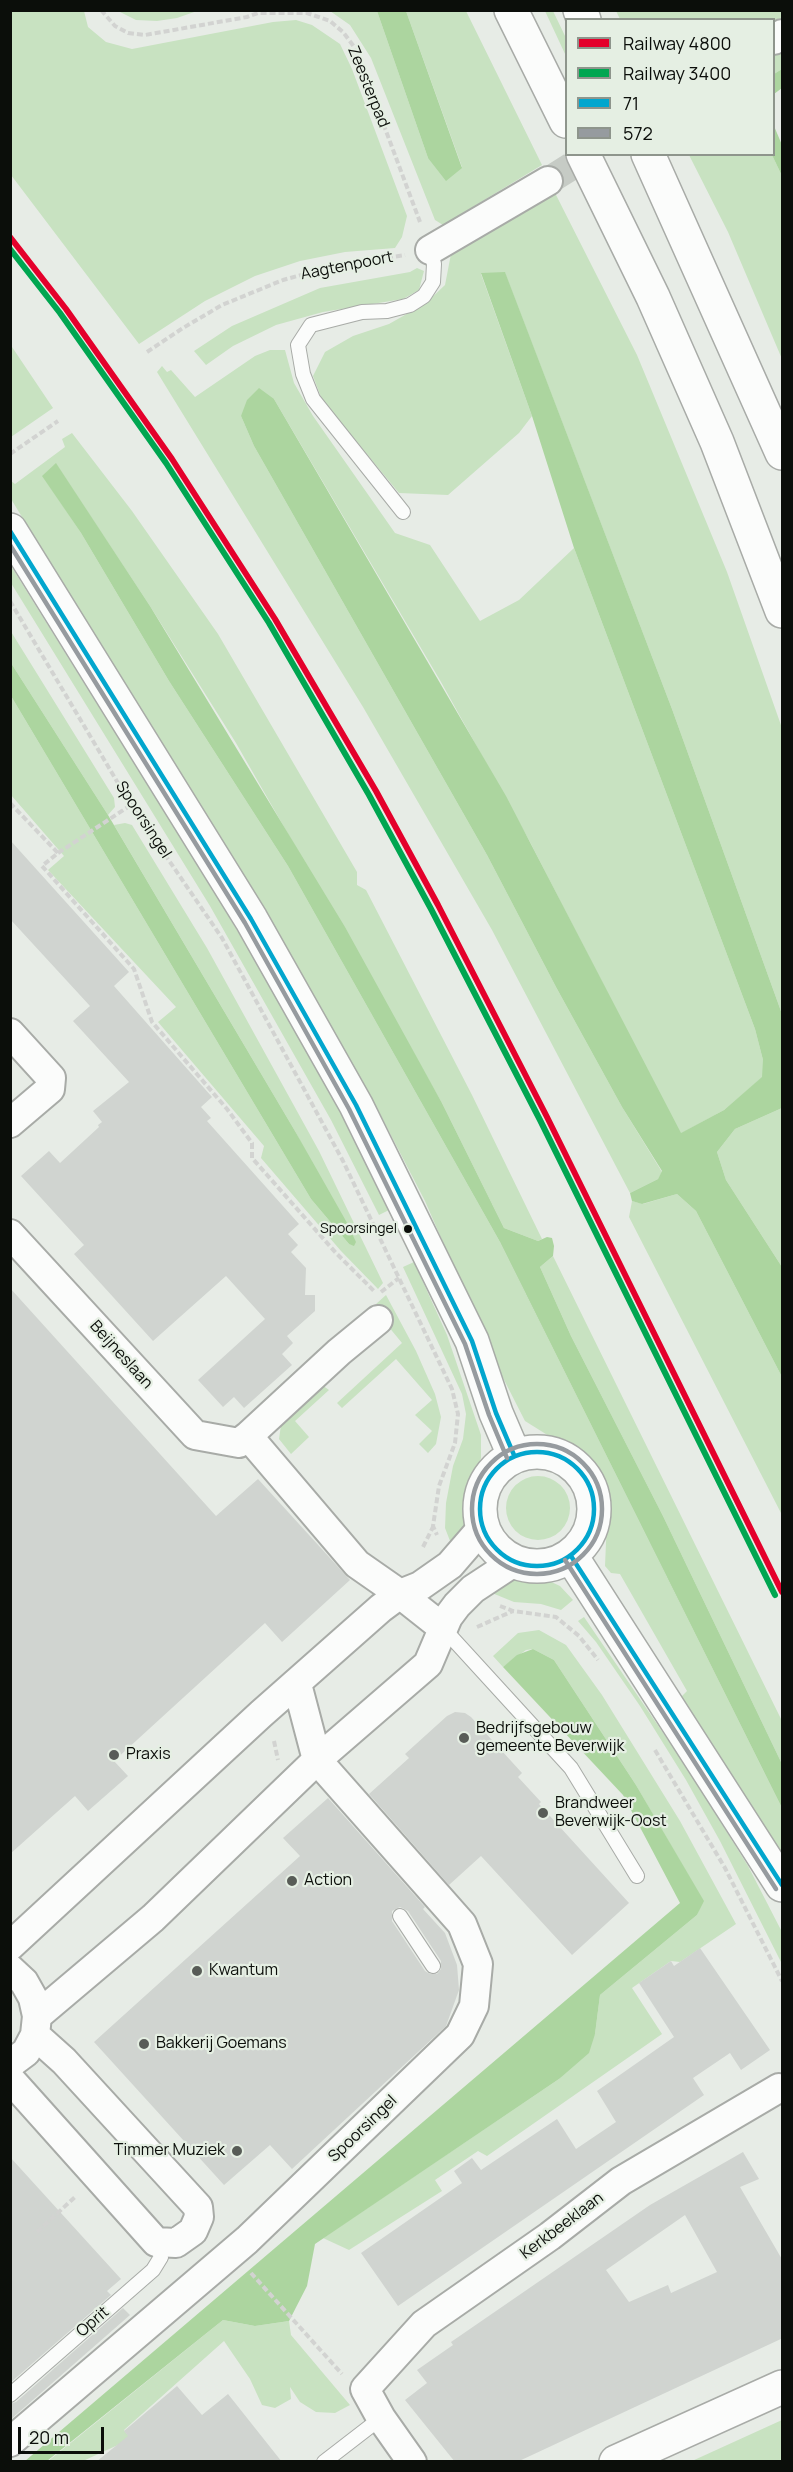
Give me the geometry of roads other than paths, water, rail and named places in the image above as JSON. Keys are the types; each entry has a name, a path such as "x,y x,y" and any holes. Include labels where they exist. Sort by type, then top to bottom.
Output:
{"main road":[{"path":"511,10 565,117"},
{"path":"584,156 653,297 717,442 783,611"},
{"path":"649,156 783,453"},
{"path":"10,530 251,919 356,1105 472,1341 496,1413 514,1455"},
{"path":"532,1451 551,1453 568,1460 582,1472 591,1489 594,1507 592,1525 584,1542 571,1556 558,1563 543,1567 514,1562 493,1547 482,1528 479,1507 484,1486 496,1468 514,1455 532,1451"},
{"path":"571,1556 596,1597 660,1690 783,1885"},
{"path":"628,2459 783,2386"}],"street":[{"path":"430,250 548,181"},
{"path":"10,1034 51,1078 50,1089 10,1123"},
{"name":"Beijneslaan","path":"10,1234 195,1435 239,1443 248,1436"},
{"path":"378,1307 339,1352 248,1436 357,1564 443,1628"},
{"path":"10,1946 261,1714 381,1608 400,1594 420,1586 450,1564 482,1528"},
{"path":"10,2064 26,2052 36,2026 153,1918 317,1760 428,1664 448,1617 472,1589 514,1562"},
{"path":"297,1684 317,1760"},
{"name":"Spoorsingel","path":"10,2442 247,2240 460,2036 474,2006 478,1964 462,1924 317,1760"},
{"path":"10,1969 24,1982 33,1998 36,2026 72,2070 198,2207 199,2217 193,2231 176,2243 156,2242 10,2079"},
{"name":"Kerkbeeklaan","path":"381,2418 365,2389 424,2324 550,2236 621,2181 779,2088"},
{"path":"381,2418 412,2462"}],"lane":[{"path":"403,512 313,399 303,374 298,345 311,325 362,312 387,311 410,305 424,296 433,282 434,264 430,250"},
{"path":"443,1628 571,1768 637,1876"},
{"path":"400,1916 434,1966"},
{"name":"Oprit","path":"10,2395 153,2270 161,2257 156,2242"},
{"path":"324,2462 381,2418"}],"tunnel":[{"path":"548,181 588,156"}],"rail line":[{"name":"4800","path":"10,237 66,309 172,459 275,619 376,791 438,905 547,1117 782,1592"},
{"name":"3400","path":"10,249 60,313 166,463 269,623 369,795 540,1120 775,1595"}],"place":[{"name":"Spoorsingel","path":"408,1229"},
{"name":"Bedrijfsgebouw gemeente Beverwijk","path":"464,1738"},
{"name":"Praxis","path":"114,1755"},
{"name":"Brandweer Beverwijk-Oost","path":"543,1813"},
{"name":"Action","path":"292,1881"},
{"name":"Kwantum","path":"197,1971"},
{"name":"Bakkerij Goemans","path":"144,2044"},
{"name":"Timmer Muziek","path":"237,2151"}]}
